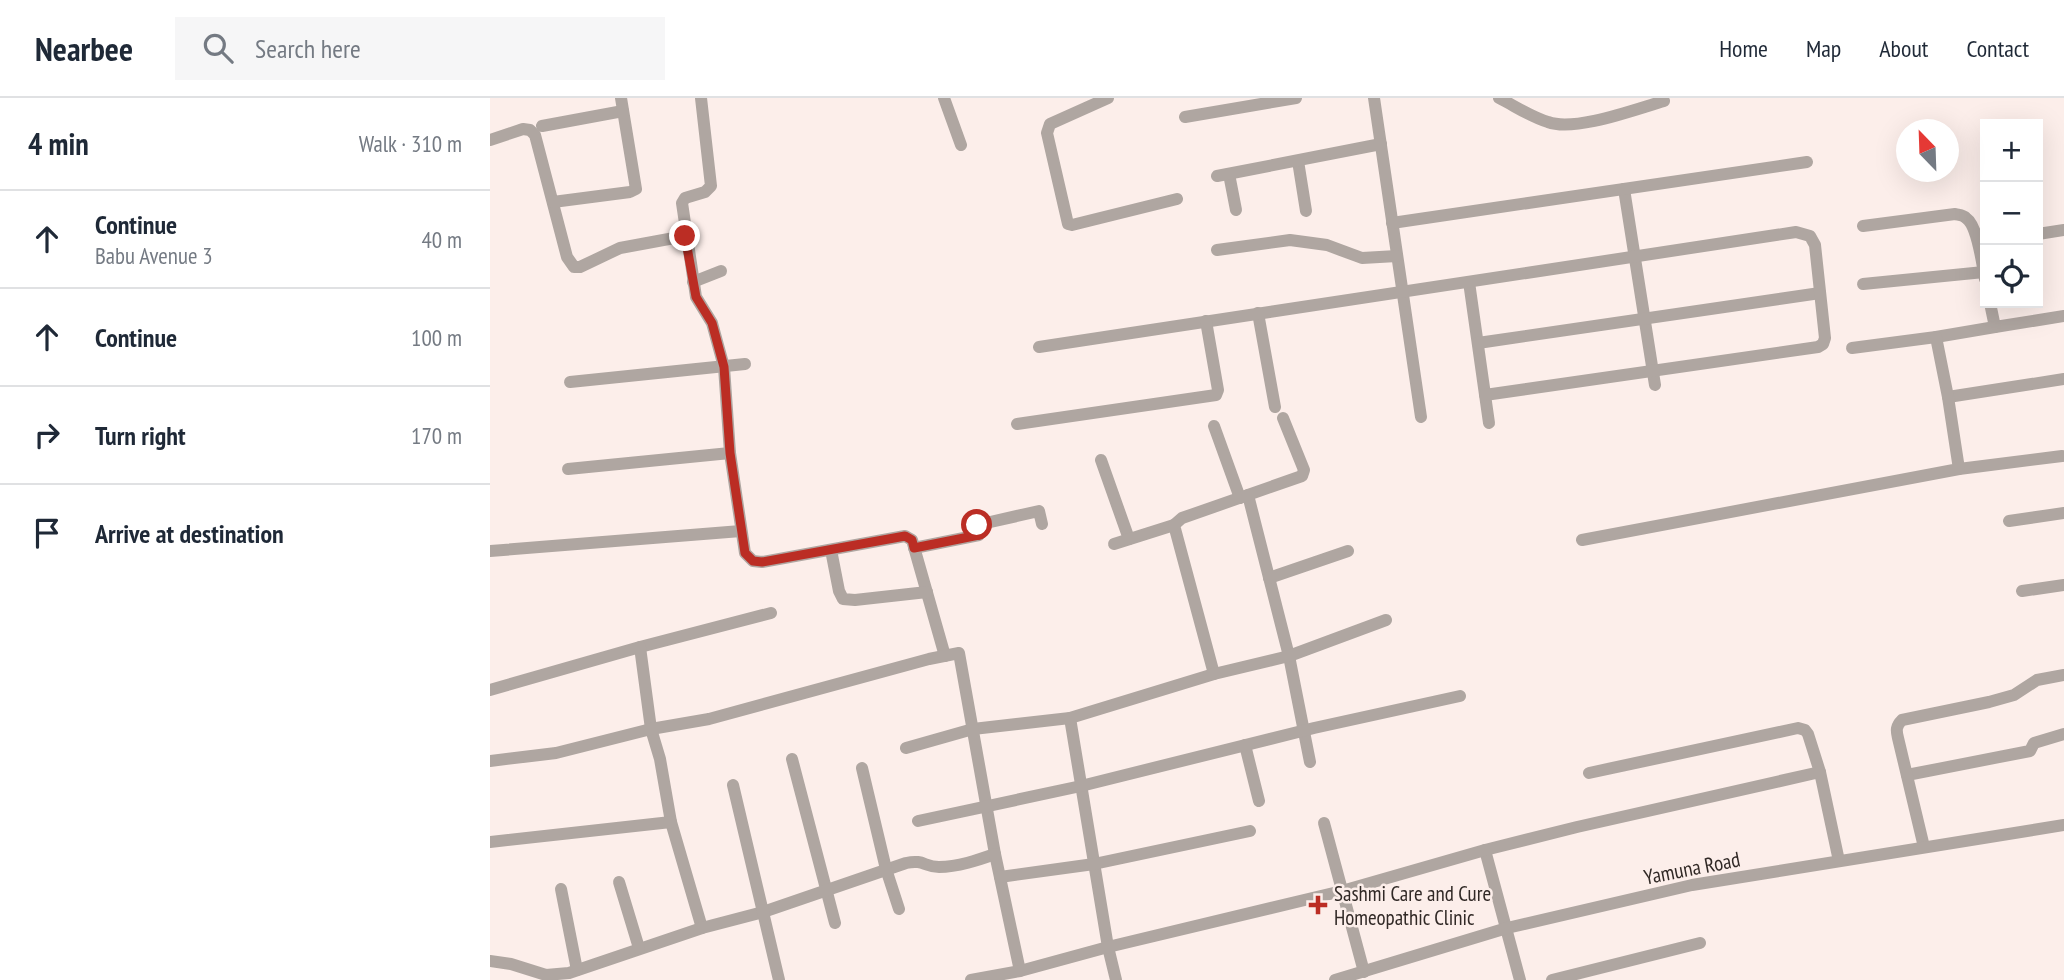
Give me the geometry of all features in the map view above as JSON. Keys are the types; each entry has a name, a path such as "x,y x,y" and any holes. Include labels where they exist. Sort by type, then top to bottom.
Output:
{"street":[{"path":"701,98 711,186 705,192 682,200 685,236 696,297 712,323 724,367 730,453 745,553 753,561 762,562 905,536 912,540 945,656"},
{"path":"944,98 961,145"},
{"path":"1108,98 1050,124 1047,128 1068,224 1177,199"},
{"path":"1185,117 1296,98"},
{"path":"1374,98 1421,417"},
{"path":"1499,98 1549,123 1563,125 1597,120 1664,101"},
{"path":"542,126 622,105 636,188 630,192 553,202"},
{"path":"490,140 523,129 530,130 535,135 567,257 574,267 580,267 620,248 685,236"},
{"path":"1236,210 1223,175 1381,144"},
{"path":"1298,161 1306,211"},
{"path":"1392,223 1807,162"},
{"path":"1624,189 1655,385"},
{"path":"1863,226 1955,214 1966,218 1980,238"},
{"path":"2043,233 2064,230"},
{"path":"1039,347 1796,232 1810,236 1815,245 1825,338 1823,344 1818,347 1485,395"},
{"path":"1217,250 1290,240 1327,245 1362,258 1397,256"},
{"path":"693,282 721,271"},
{"path":"1863,284 1980,275"},
{"path":"1469,282 1489,423"},
{"path":"1478,343 1820,293"},
{"path":"1991,308 1995,327"},
{"path":"1114,544 1174,525 1182,518 1298,479 1304,474 1279,412 1258,313"},
{"path":"1852,348 2064,316"},
{"path":"1017,424 1216,395 1218,390 1206,321"},
{"path":"1936,337 1959,469"},
{"path":"570,382 745,364"},
{"path":"1948,397 2064,379"},
{"path":"1214,426 1244,497 1269,578 1289,656 1310,762"},
{"path":"568,469 730,453"},
{"path":"1582,540 1959,469 2062,456"},
{"path":"1101,460 1129,539"},
{"path":"914,548 979,535 977,525 1039,512 1042,524"},
{"path":"2009,522 2064,513"},
{"path":"1174,525 1214,674"},
{"path":"490,551 741,531"},
{"path":"831,550 843,600 928,592"},
{"path":"1269,578 1348,551"},
{"path":"2022,591 2064,585"},
{"path":"490,690 771,613"},
{"path":"906,748 973,729 1070,718 1214,674 1289,656 1386,620"},
{"path":"640,648 651,729 660,760 671,822 702,928"},
{"path":"490,761 556,753 651,729 709,719 959,653 995,854 1020,971"},
{"path":"1924,847 1896,729 1898,724 1902,720 2014,695 2037,680 2064,675"},
{"path":"918,821 1081,786 1304,730 1460,696"},
{"path":"1070,718 1108,947 1116,980"},
{"path":"1589,773 1798,728 1805,730 1820,772 1839,861"},
{"path":"1907,775 2030,751 2034,743 2064,734"},
{"path":"1245,745 1259,801"},
{"path":"792,759 835,923"},
{"path":"862,768 886,869 899,909"},
{"path":"971,980 1020,971 1342,891 1485,850 1820,772"},
{"path":"733,785 778,980"},
{"path":"490,842 671,822"},
{"path":"1324,823 1342,891 1356,976"},
{"name":"Yamuna Road","path":"1335,980 1356,976 1507,929 1692,886 2064,825"},
{"path":"1000,877 1094,863 1250,831"},
{"path":"1485,850 1520,980"},
{"path":"490,961 511,964 547,977 569,973 702,928 763,912 886,869 917,861 938,867 960,864 995,854"},
{"path":"619,882 639,948"},
{"path":"561,889 577,970"},
{"path":"1552,980 1700,943"}],"place":[{"name":"Sashmi Care and Cure Homeopathic Clinic","path":"1318,905"}],"route":[{"path":"685,236 696,297 712,323 724,367 730,453 745,553 753,561 762,562 905,536 912,540 914,548 979,535 977,525"}]}
